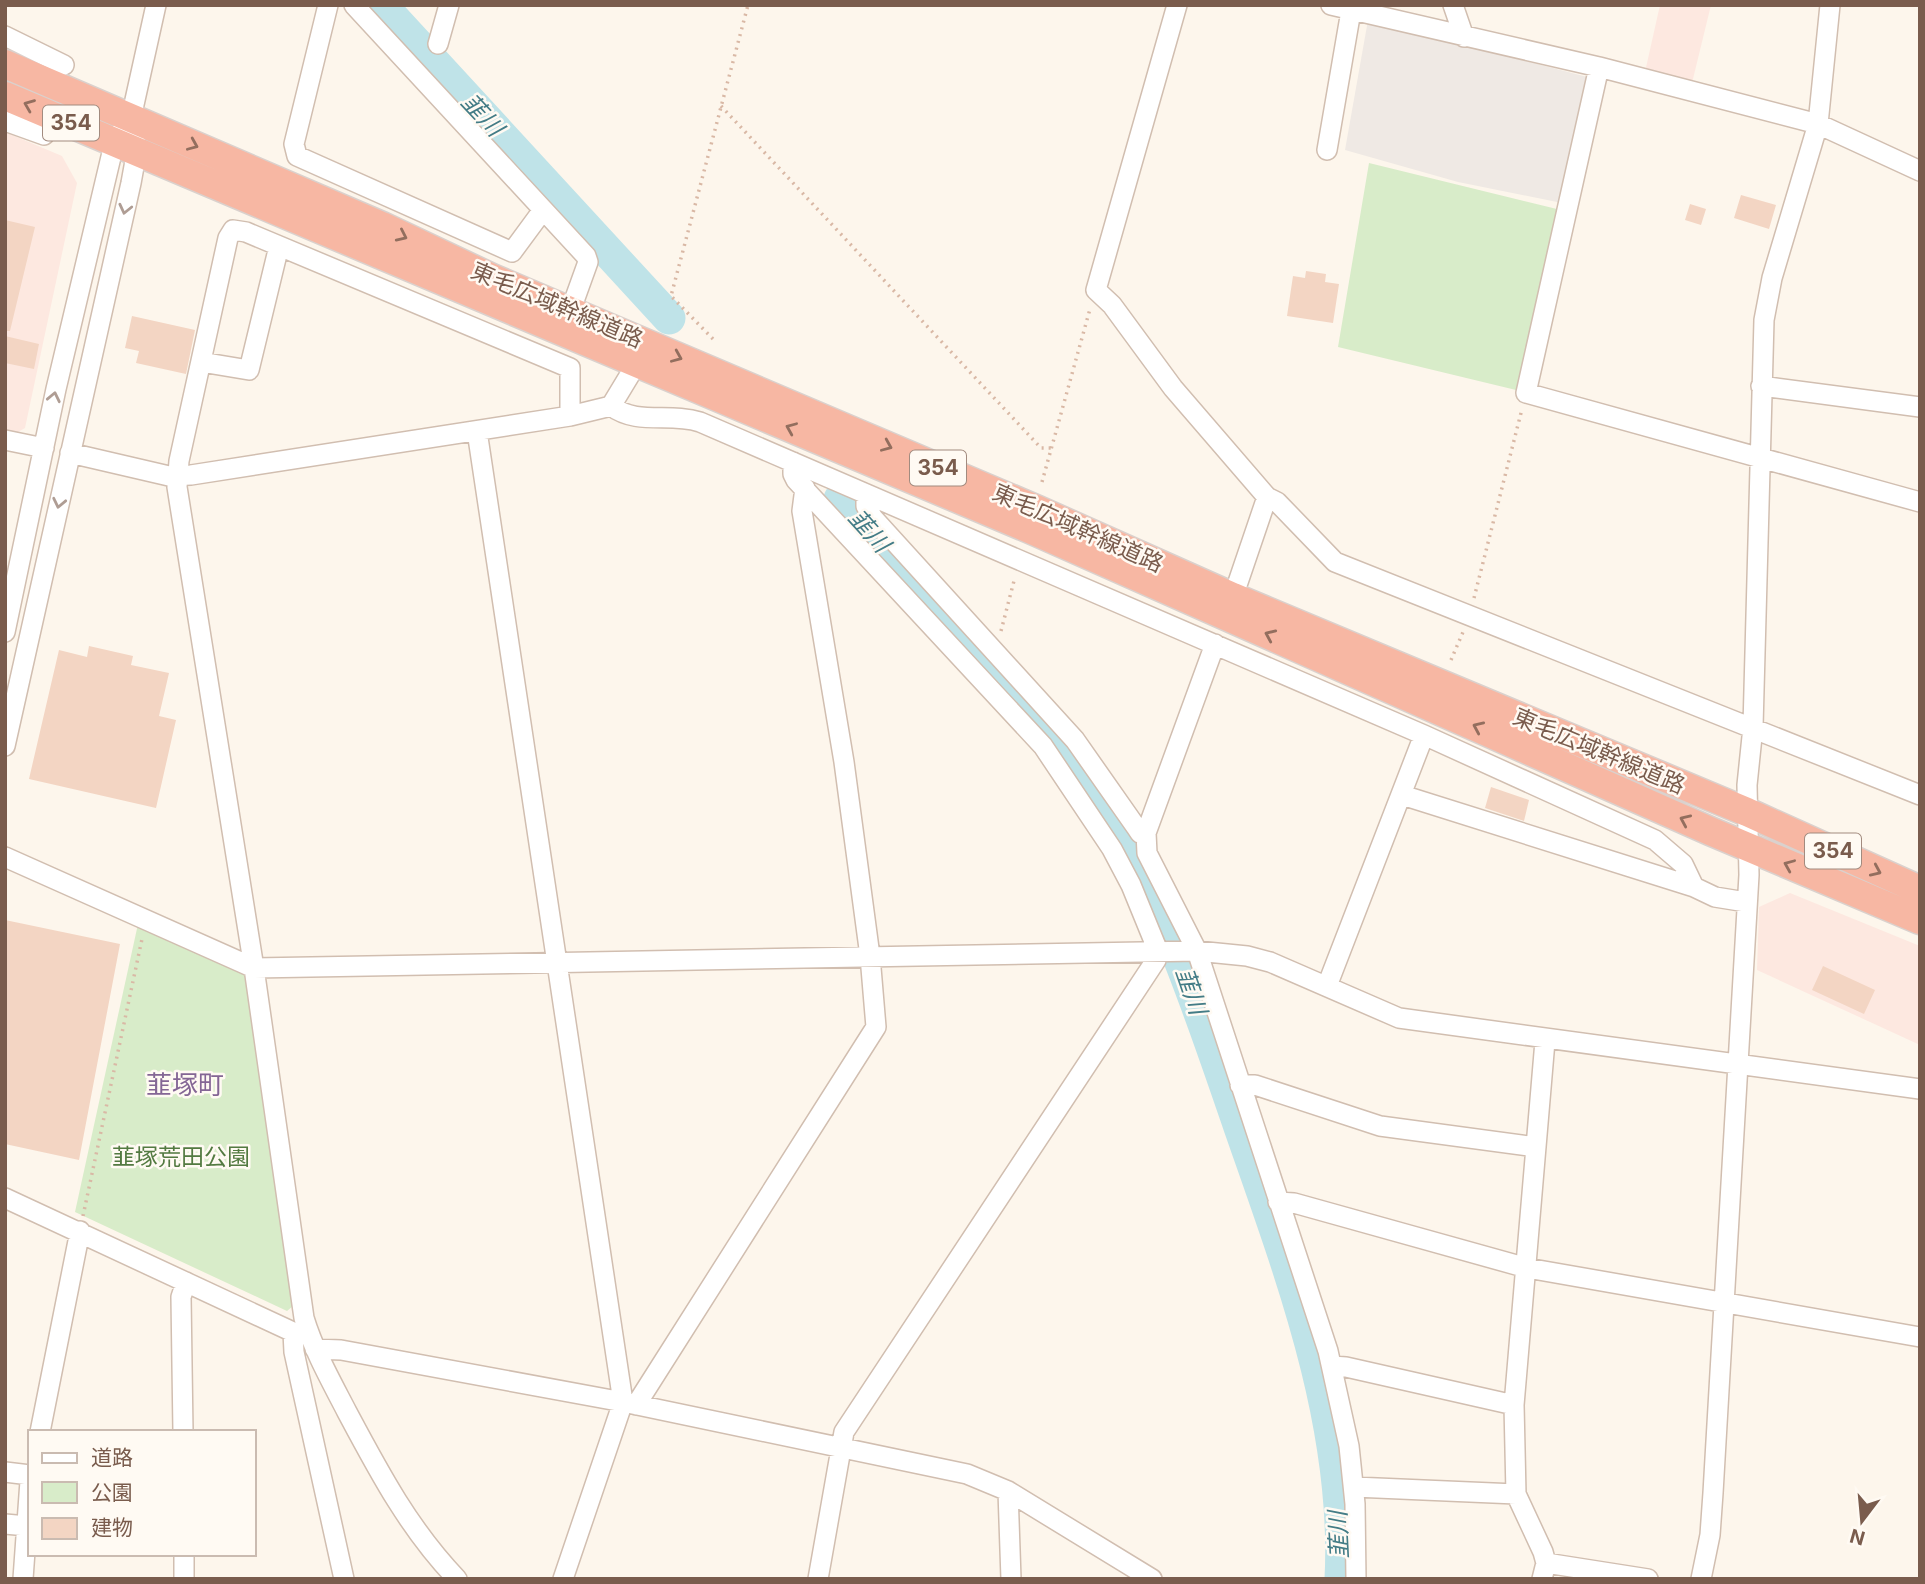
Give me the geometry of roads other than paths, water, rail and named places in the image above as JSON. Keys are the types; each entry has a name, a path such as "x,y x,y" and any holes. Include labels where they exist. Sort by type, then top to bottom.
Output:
{"highway":[{"name":"東毛広域幹線道路","path":"5,64 128,136 373,254 1032,530 1748,847 1920,920"},
{"name":"東毛広域幹線道路","path":"5,96 128,136 382,226 570,312 1026,505 1233,597 1747,812 1920,890"}],"street":[{"path":"5,746 70,453 128,136 156,5"},
{"path":"328,5 294,144 297,156 512,252 543,210"},
{"path":"354,5 588,262 570,312"},
{"path":"438,44 449,5"},
{"path":"1177,5 1096,290 1112,305 1173,388 1267,497 1277,502 1335,562 1920,795"},
{"path":"1331,5 1599,67 1818,124 1920,171"},
{"path":"1453,5 1464,37"},
{"path":"1701,1579 1710,1535 1746,902 1747,812 1753,727 1762,456 1764,320 1772,278 1818,124 1830,5"},
{"path":"1327,150 1351,8"},
{"path":"5,36 64,65"},
{"path":"1599,67 1527,393 1920,502"},
{"path":"5,121 44,135"},
{"path":"5,632 44,448 128,136"},
{"path":"457,1579 411,1525 391,1495 305,1339 254,968 177,487 201,362 230,234 239,229 570,368 570,416"},
{"path":"201,362 249,370 279,246"},
{"path":"611,406 636,363"},
{"path":"1761,386 1920,407"},
{"path":"70,453 178,475 477,431 570,416 611,406 630,417 687,418 1424,735 1655,840 1683,864 1694,887"},
{"path":"477,431 629,1404"},
{"path":"5,440 44,448"},
{"path":"793,462 793,474 1043,746 1112,849 1162,951"},
{"path":"563,1579 629,1404 873,1035 877,1016 844,762 802,512 806,488"},
{"path":"866,494 866,506 873,518 1075,740 1140,833 1146,833"},
{"path":"1233,597 1267,497"},
{"path":"1215,644 1146,833 1147,853 1193,951 1332,1366 1346,1429 1354,1487 1356,1579"},
{"path":"1327,986 1424,735"},
{"path":"1402,796 1694,887 1715,897 1746,902"},
{"path":"5,857 254,968 1193,951 1247,956 1327,986 1399,1018 1545,1041 1737,1063 1920,1089"},
{"path":"818,1579 844,1432 1162,951"},
{"path":"1545,1041 1514,1405 1516,1494 1544,1571 1648,1579"},
{"path":"1240,1085 1255,1085 1380,1126 1536,1147"},
{"path":"5,1198 305,1339 341,1350 629,1404 967,1474 1008,1490 1152,1579"},
{"path":"1278,1202 1294,1203 1527,1268 1920,1337"},
{"path":"40,1430 80,1231"},
{"path":"183,1430 181,1297 186,1282"},
{"path":"305,1339 294,1352 344,1579"},
{"path":"1332,1366 1514,1405"},
{"path":"5,1472 28,1475"},
{"path":"1354,1487 1516,1494"},
{"path":"1008,1490 1011,1579"},
{"path":"23,1579 28,1511"},
{"path":"5,1524 27,1526"},
{"path":"184,1556 184,1579"}],"waterway":[{"name":"韮川","path":"381,5 669,318"},
{"name":"韮川","path":"840,499 1063,748 1113,820 1156,904 1209,1036 1278,1236 1312,1349 1326,1405 1336,1463 1341,1521 1341,1579"}],"district":[{"name":"韮塚町","path":"185,1085"}],"park label":[{"name":"韮塚荒田公園","path":"181,1157"}]}
